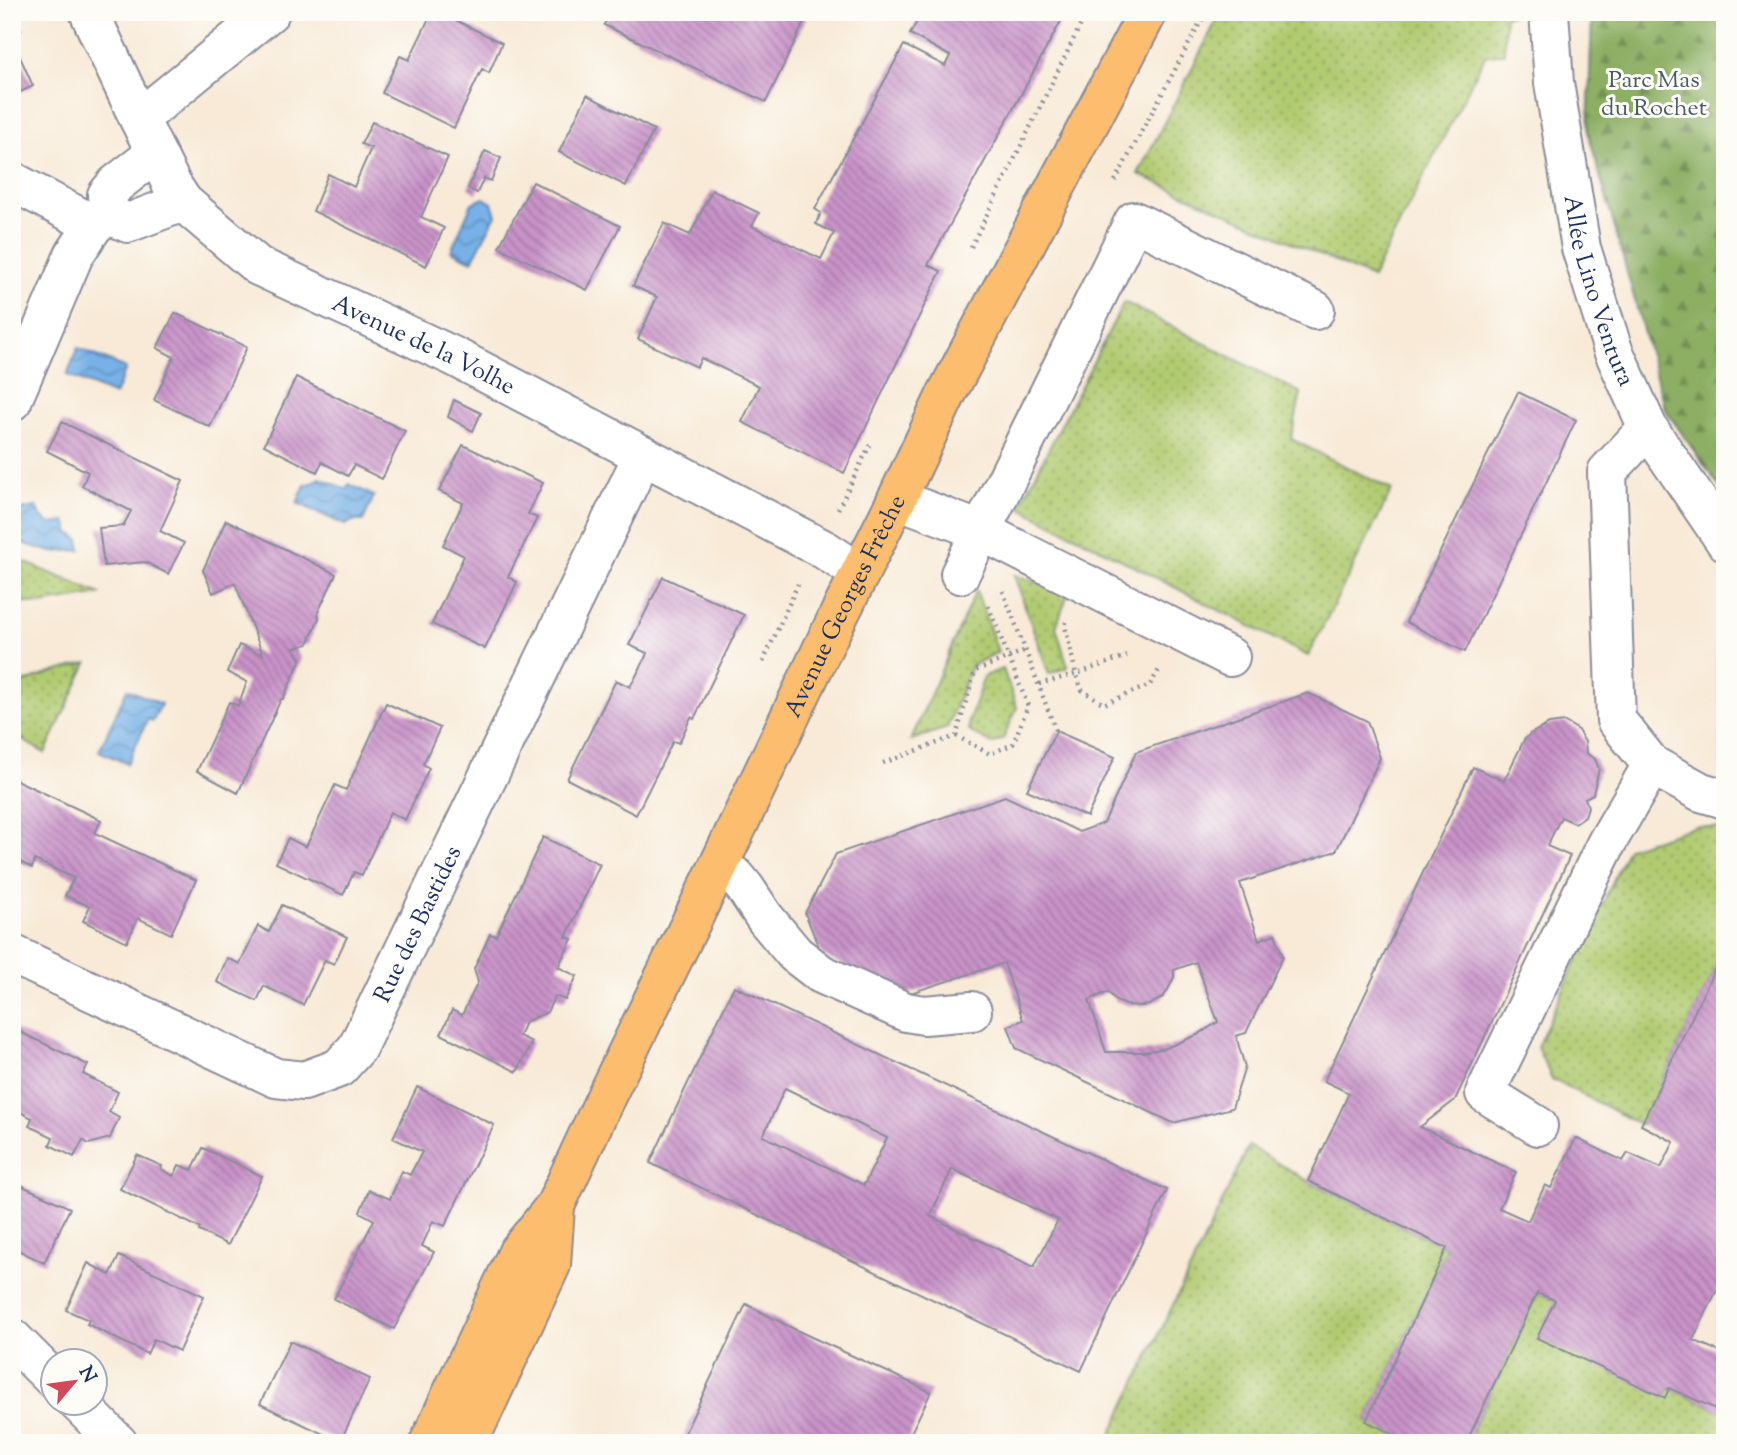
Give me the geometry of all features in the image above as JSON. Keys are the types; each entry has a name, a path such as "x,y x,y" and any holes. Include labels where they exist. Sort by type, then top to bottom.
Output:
{"main road":[{"name":"Avenue Georges Frêche","path":"429,1443 518,1252 555,1206 947,393 1148,12"},
{"name":"Avenue Georges Frêche","path":"468,1443 551,1265 555,1206"}],"street":[{"name":"Avenue de la Volhe","path":"89,12 172,185 183,201 258,266 453,356 825,550 860,573"},
{"path":"139,119 270,12"},
{"name":"Allée Lino Ventura","path":"1549,12 1554,83 1581,248 1613,350 1648,428 1725,541"},
{"path":"12,401 74,256 101,220 107,195 116,184 156,153"},
{"path":"12,180 101,220 128,223 183,201"},
{"path":"972,584 981,531 1134,221 1315,310"},
{"path":"1648,428 1607,472 1616,720 1652,765 1701,792 1725,799"},
{"name":"Rue des Bastides","path":"12,954 276,1079 304,1081 339,1068 357,1048 643,455"},
{"path":"897,499 981,531 1230,657"},
{"path":"1538,1126 1485,1093 1607,842 1652,765"},
{"path":"719,867 736,877 795,954 821,974 906,1012 924,1015 972,1012"},
{"path":"12,1338 38,1364"},
{"path":"91,1416 118,1443"}],"path":[{"path":"981,531 1056,731"},
{"path":"883,763 956,736 990,754 1013,744 1028,706 1009,657 972,584"},
{"path":"956,736 975,671 1026,650"},
{"path":"1039,684 1134,654"},
{"path":"1076,674 1082,690 1104,704 1150,685 1161,667 1153,658"}],"green space":[{"path":"1221,12 1526,12 1505,16 1504,53 1485,56 1372,278 1138,174"},
{"name":"Parc Mas du Rochet","path":"1592,12 1725,12 1725,495 1665,409 1588,132"},
{"path":"1124,302 1301,393 1291,439 1392,490 1308,656 1019,507"},
{"path":"12,557 101,594 40,604 22,602 12,596"},
{"path":"1014,575 1069,591 1056,627 1068,667 1049,674"},
{"path":"976,590 998,652 971,666 947,728 911,740"},
{"path":"87,663 45,753 12,734 12,689 39,677"},
{"path":"1003,669 1017,708 1003,739 992,744 969,731 969,721 984,676"},
{"path":"1697,826 1725,829 1725,961 1720,959 1641,1125 1552,1079 1537,1047 1628,848"},
{"path":"1249,1146 1308,1181 1447,1248 1366,1421 1413,1443 1107,1443"},
{"path":"1537,1293 1555,1300 1665,1397 1669,1388 1725,1413 1725,1443 1466,1443"}],"water":[{"path":"484,198 492,203 496,215 472,261 451,251 472,203"},
{"path":"78,348 126,368 115,395 67,375"},
{"path":"320,478 346,489 349,484 374,496 363,521 353,521 345,525 297,503 305,485"},
{"path":"36,507 41,517 51,524 66,522 70,533 79,539 81,550 52,552 21,543 12,512"},
{"path":"127,689 161,704 153,721 148,719 127,764 99,751"}],"building":[{"path":"12,12 21,30 12,34"},
{"path":"432,12 439,12 502,43 489,73 482,69 454,128 382,93 400,56 409,60"},
{"path":"610,12 809,12 766,102 604,25"},
{"path":"922,12 1066,12 928,265 941,271 844,473 742,422 759,386 701,358 697,367 638,339 657,297 633,286 664,223 690,235 712,190 759,213 752,226 821,259 834,233 816,224 821,213 815,209 904,45 945,66 950,56 910,34"},
{"path":"12,39 33,86 12,96"},
{"path":"587,95 654,130 626,186 559,152"},
{"path":"372,122 448,157 421,217 444,228 426,266 313,211 328,174 354,187 371,148 361,144"},
{"path":"485,151 501,158 491,181 484,178 477,193 468,188"},
{"path":"533,182 620,226 587,290 499,247"},
{"path":"175,313 247,347 210,427 154,400 174,357 157,348"},
{"path":"296,377 405,431 382,479 354,465 348,476 322,462 317,472 264,445"},
{"path":"1518,392 1576,420 1465,652 1406,622"},
{"path":"454,400 481,413 473,431 448,417"},
{"path":"62,422 183,481 160,531 184,543 168,574 145,562 104,566 99,528 123,526 131,511 82,486 88,472 47,451"},
{"path":"463,445 543,483 528,514 537,518 508,577 517,582 485,649 432,624 464,556 443,545 463,503 439,491"},
{"path":"226,520 336,574 318,612 319,618 308,644 294,648 301,659 238,793 197,771 229,702 238,706 247,682 227,672 239,645 263,655 235,583 213,593 203,570"},
{"path":"663,577 744,615 694,719 691,717 679,743 673,741 636,815 567,779 616,680 630,687 643,663 647,653 629,645"},
{"path":"1308,693 1367,721 1380,758 1336,851 1240,883 1259,940 1275,934 1283,956 1246,1033 1236,1036 1245,1067 1232,1108 1173,1123 1016,1048 1008,1026 1023,1020 1004,963 904,995 822,955 805,913 836,854 1005,796 1079,832 1104,823 1136,752","holes":["1196,962 1218,1022 1197,1035 1166,1048 1144,1052 1106,1052 1089,1000 1108,992 1116,1001 1126,1005 1149,1005 1167,992 1174,977 1174,970"]},
{"path":"386,703 440,728 423,764 429,768 405,820 390,812 362,875 354,872 343,895 276,863 288,838 306,847 335,785 346,790"},
{"path":"1565,722 1577,729 1585,742 1586,753 1595,759 1599,769 1593,794 1585,798 1588,807 1585,816 1575,823 1561,817 1547,846 1570,856 1455,1100 1420,1127 1516,1172 1499,1208 1528,1221 1545,1185 1551,1188 1576,1138 1623,1161 1628,1153 1661,1168 1674,1142 1641,1125 1720,958 1725,961 1725,1273 1693,1340 1725,1354 1725,1413 1669,1388 1665,1398 1537,1338 1555,1300 1537,1293 1466,1443 1411,1443 1366,1421 1447,1248 1308,1181 1349,1093 1324,1081 1473,767 1504,781 1524,740 1530,734 1549,724"},
{"path":"1056,731 1115,757 1087,817 1027,790"},
{"path":"12,778 101,820 95,833 196,880 171,934 138,918 127,942 83,921 90,906 65,896 74,878 35,860 32,868 12,858"},
{"path":"543,837 600,864 566,937 572,939 558,967 577,976 565,1000 555,996 547,1012 525,1022 519,1036 532,1042 517,1072 441,1034 452,1010 462,1015 478,982 474,969 490,934 496,936"},
{"path":"282,905 347,937 334,964 325,960 303,1005 264,986 257,1001 217,982 227,958 240,964 258,926 269,932"},
{"path":"734,986 1167,1190 1081,1371 650,1163","holes":["785,1088 887,1138 864,1185 763,1136","952,1169 1058,1220 1034,1267 930,1216"]},
{"path":"12,1028 88,1065 83,1074 118,1092 109,1112 119,1118 110,1138 89,1144 83,1140 74,1157 50,1145 53,1137 29,1126 32,1118 12,1108"},
{"path":"417,1087 494,1125 445,1226 433,1221 422,1246 434,1252 394,1329 334,1299 374,1220 360,1212 369,1190 390,1199 402,1171 410,1175 422,1152 393,1138"},
{"path":"203,1148 262,1176 228,1245 199,1231 200,1228 120,1189 137,1155 162,1166 161,1169 174,1176 179,1165 192,1170"},
{"path":"12,1181 70,1208 44,1263 12,1247"},
{"path":"119,1256 204,1296 179,1351 154,1339 147,1354 87,1324 89,1320 66,1310 88,1263 110,1275"},
{"path":"746,1304 931,1392 906,1443 680,1443"},
{"path":"290,1341 370,1379 340,1442 260,1404"}]}
